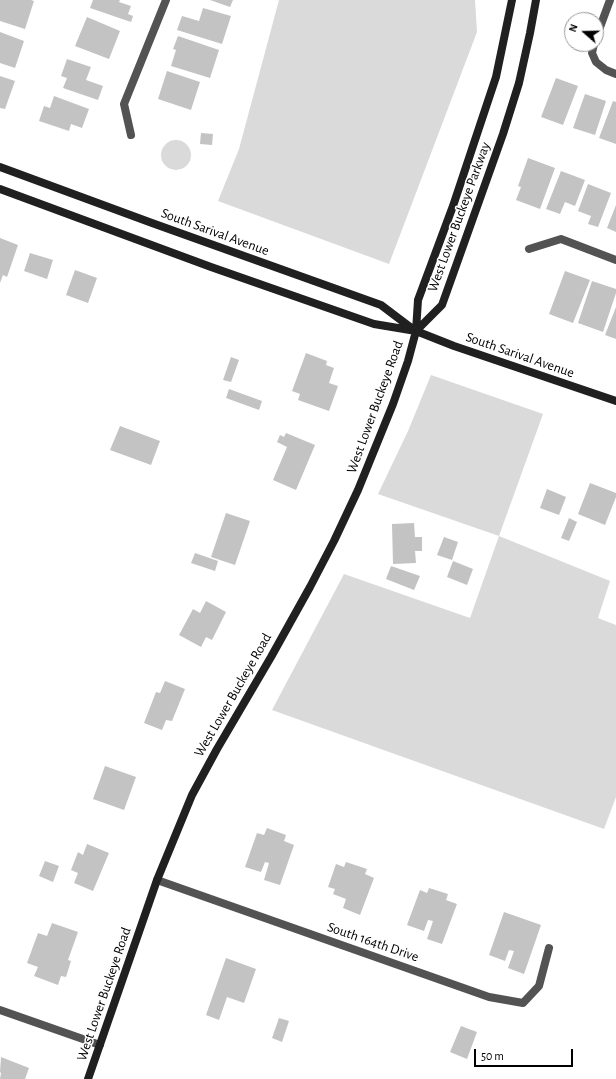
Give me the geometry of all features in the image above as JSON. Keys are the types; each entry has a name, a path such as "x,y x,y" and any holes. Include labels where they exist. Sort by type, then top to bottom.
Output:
{"main road":[{"name":"West Lower Buckeye Parkway","path":"416,331 418,300 453,206 496,77 512,0"},
{"name":"West Lower Buckeye Parkway","path":"416,331 442,305 504,134 517,90 536,0"},
{"name":"South Sarival Avenue","path":"0,167 381,305 416,331"},
{"name":"South Sarival Avenue","path":"0,189 211,267 374,324 416,331 616,401"},
{"name":"West Lower Buckeye Road","path":"88,1079 157,880 182,819 206,768 272,657 345,518 393,404 408,361 416,331"}],"street":[{"path":"131,135 124,104 166,0"},
{"path":"604,16 610,0"},
{"path":"592,52 596,62 606,70 616,74"},
{"path":"528,249 561,240 616,260"},
{"name":"South 164th Drive","path":"157,880 490,997 523,1003 538,986 549,948"},
{"path":"0,1010 100,1045"}],"shaded area":[{"path":"279,0 475,0 477,32 389,264 218,201 239,149"},
{"path":"176,140 187,144 191,155 187,166 176,170 165,166 161,155 165,144"},
{"path":"431,375 543,414 499,536 378,494 408,431"},
{"path":"499,536 610,581 598,618 616,625 616,797 604,829 272,710 344,574 470,618"}],"building":[{"path":"0,0 34,1 25,29 0,21"},
{"path":"93,0 120,0 119,2 131,6 128,14 133,16 131,22 90,8"},
{"path":"210,0 233,0 230,7"},
{"path":"203,8 231,16 222,44 177,30 182,16 199,21"},
{"path":"87,17 120,31 109,59 75,46"},
{"path":"0,32 24,41 15,68 0,63"},
{"path":"178,36 219,50 210,78 171,66 176,50 173,49"},
{"path":"67,59 91,67 86,80 103,86 98,100 63,88 67,78 61,76"},
{"path":"167,71 200,82 191,110 158,99"},
{"path":"0,76 15,81 5,109 0,108"},
{"path":"556,78 578,86 563,125 541,117"},
{"path":"585,94 606,101 595,135 573,128"},
{"path":"54,96 89,109 82,128 71,124 69,131 39,121 44,106 50,108"},
{"path":"613,101 616,102 616,144 599,138"},
{"path":"201,133 213,134 212,145 200,144"},
{"path":"528,158 555,168 540,209 516,200 521,187 518,186"},
{"path":"561,171 585,180 575,206 565,202 560,214 546,209"},
{"path":"588,184 611,193 598,227 588,224 591,216 578,211"},
{"path":"616,205 616,232 607,228"},
{"path":"0,238 18,245 7,277 3,275 0,283"},
{"path":"30,253 53,260 47,279 24,271"},
{"path":"75,270 97,278 88,303 66,295"},
{"path":"565,271 590,280 573,323 549,314"},
{"path":"592,281 616,289 603,332 578,323"},
{"path":"616,307 616,339 605,335"},
{"path":"306,353 327,361 326,365 334,368 329,383 338,386 329,411 298,400 300,394 292,391"},
{"path":"231,357 239,360 231,382 223,380"},
{"path":"229,389 262,401 259,410 226,398"},
{"path":"120,426 160,441 151,465 110,450"},
{"path":"286,433 315,445 296,490 273,480 287,447 277,442 280,435 284,437"},
{"path":"590,483 616,493 616,497 605,525 578,514"},
{"path":"547,489 566,497 559,515 540,508"},
{"path":"226,513 250,521 235,565 211,557"},
{"path":"569,518 577,522 569,541 561,538"},
{"path":"414,523 415,537 422,537 422,551 415,551 416,563 393,564 392,524"},
{"path":"444,537 458,542 452,560 437,555"},
{"path":"195,553 218,561 215,571 191,563"},
{"path":"453,561 473,569 467,585 447,577"},
{"path":"391,566 420,576 414,590 386,579"},
{"path":"206,601 226,612 212,640 206,637 201,647 179,635 193,609 200,613"},
{"path":"165,681 185,689 172,721 166,720 162,730 144,723 156,692 160,693"},
{"path":"105,766 136,777 124,810 93,799"},
{"path":"267,828 286,835 284,841 294,845 280,885 264,880 269,863 265,862 261,872 245,867 257,833 264,835"},
{"path":"87,844 109,853 93,891 74,883 78,873 71,870 78,852 83,855"},
{"path":"45,861 59,866 53,882 39,876"},
{"path":"346,862 367,869 365,874 374,878 360,915 343,908 346,899 333,894 335,889 328,887 336,864 344,867"},
{"path":"429,888 448,894 446,900 457,904 442,944 427,939 433,921 428,920 424,931 407,925 420,890 427,893"},
{"path":"504,912 541,925 524,974 508,968 514,951 509,950 505,961 489,955"},
{"path":"52,923 78,932 68,960 71,961 66,977 61,976 58,985 34,976 38,967 27,963 38,933 47,936"},
{"path":"226,958 256,969 244,1003 227,997 219,1020 206,1015"},
{"path":"279,1018 289,1021 282,1042 272,1038"},
{"path":"461,1026 477,1032 467,1059 450,1052"},
{"path":"1,1057 29,1068 25,1079 0,1079"}]}
